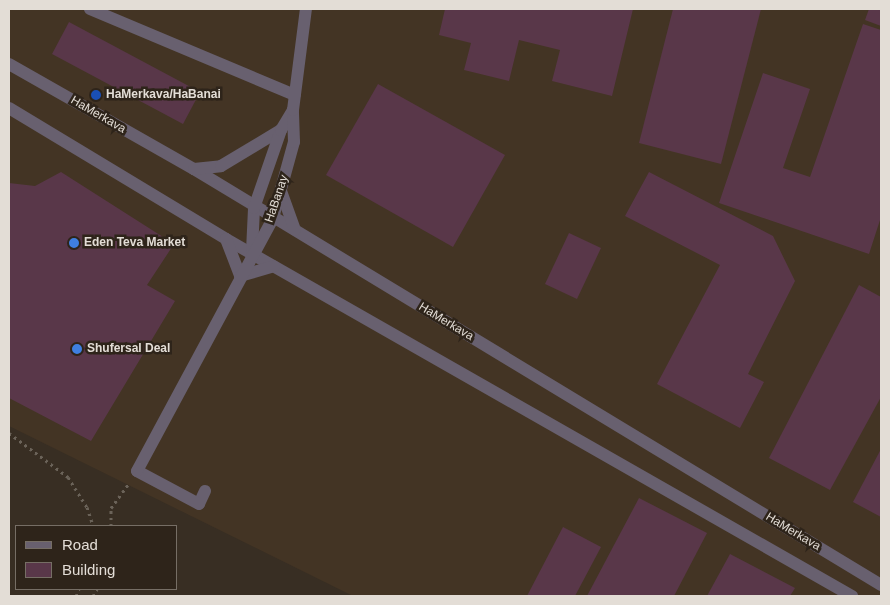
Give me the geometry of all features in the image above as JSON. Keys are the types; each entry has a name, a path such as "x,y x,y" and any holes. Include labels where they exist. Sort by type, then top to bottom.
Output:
{"street":[{"path":"90,9 295,95"},
{"name":"HaBanay","path":"252,253 272,218 294,142 293,110 306,9"},
{"name":"HaMerkava","path":"9,64 194,169 254,208 295,230 881,585"},
{"name":"HaMerkava","path":"9,108 226,239 852,596"},
{"name":"HaBanay","path":"252,253 254,208 281,130 293,110"},
{"path":"194,169 221,166 281,130"},
{"path":"281,191 295,230"},
{"path":"226,239 240,276"},
{"path":"206,491 199,504 137,472 252,253"},
{"path":"240,276 274,266"}],"path":[{"path":"9,433 68,477 87,507 92,525"},
{"path":"111,525 111,508 137,472"}],"shaded area":[{"path":"9,9 881,9 881,596 353,596 9,426"}],"building":[{"path":"445,9 633,9 612,96 552,81 560,50 519,40 509,81 464,70 471,43 439,35"},
{"path":"673,9 761,9 721,164 639,143"},
{"path":"869,9 881,9 881,26 865,20"},
{"path":"69,22 200,92 183,124 52,54"},
{"path":"863,24 881,30 881,217 869,254 719,203 763,73 810,89 783,168 810,177"},
{"path":"378,84 505,155 453,247 326,175"},
{"name":"Shufersal Deal","path":"61,172 174,244 147,285 175,301 91,441 9,398 9,183 35,186"},
{"path":"649,172 773,236 795,281 748,374 764,382 740,428 657,384 720,265 625,216"},
{"path":"569,233 601,248 577,299 545,284"},
{"path":"859,285 881,297 881,397 830,490 769,458"},
{"path":"881,449 881,517 853,502"},
{"path":"639,498 707,533 674,596 587,596"},
{"path":"563,527 601,547 575,596 527,596"},
{"path":"730,554 795,588 790,596 707,596"}],"place":[{"name":"HaMerkava/HaBanai","path":"96,95"},
{"name":"Eden Teva Market","path":"74,243"},
{"name":"Shufersal Deal","path":"77,349"}]}
